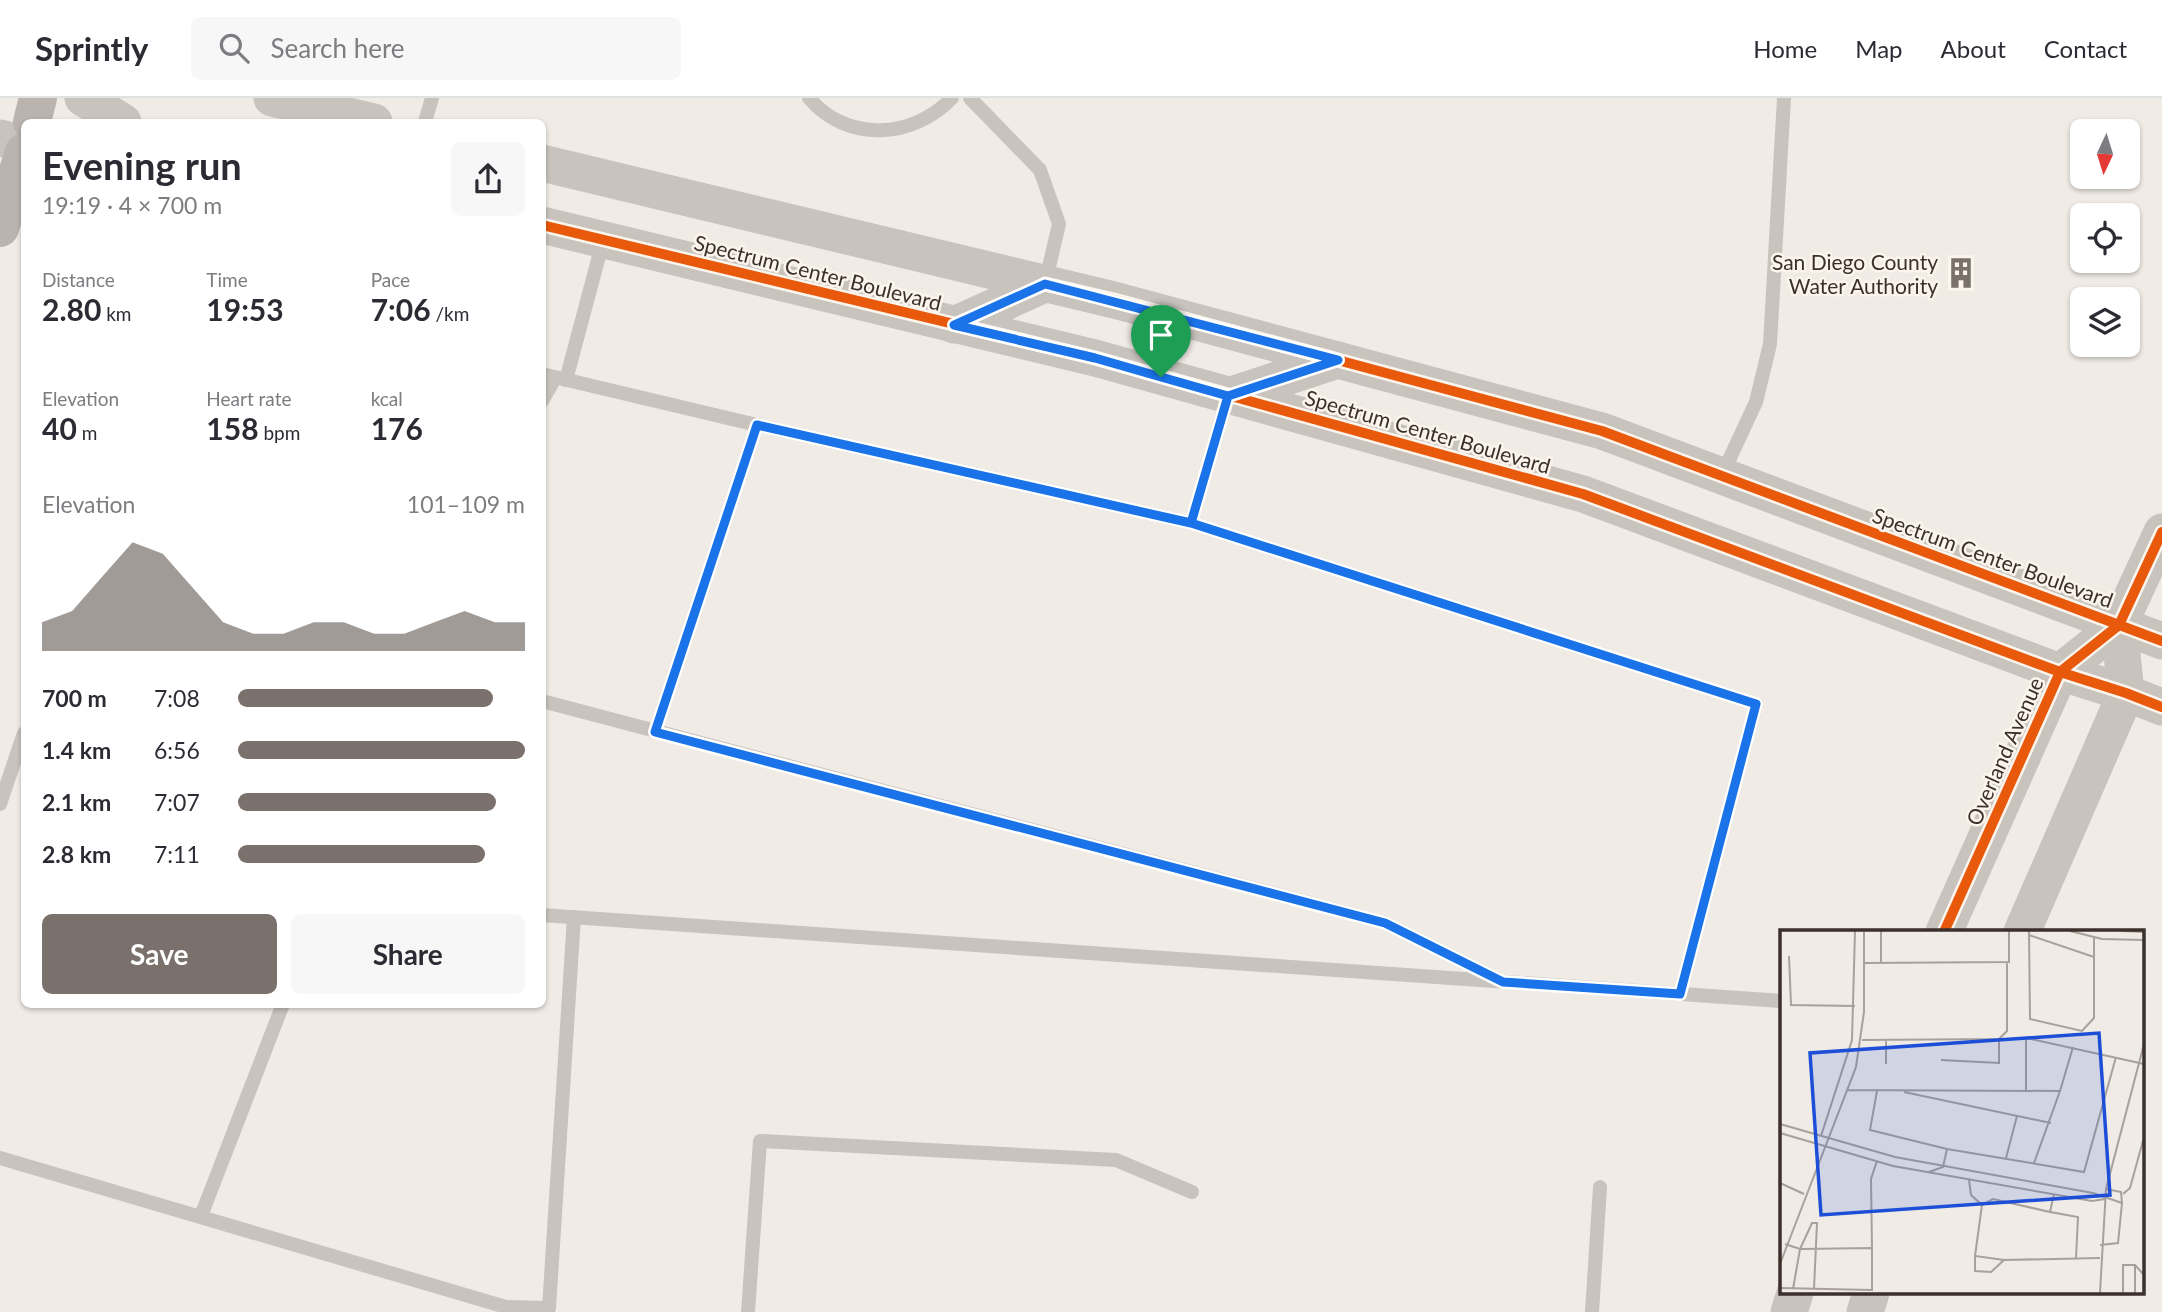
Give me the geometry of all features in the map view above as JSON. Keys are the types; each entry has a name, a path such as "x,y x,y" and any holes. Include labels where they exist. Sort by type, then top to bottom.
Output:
{"main road":[{"path":"33,119 37,98"},
{"path":"0,228 21,162"}],"street":[{"path":"83,98 118,119"},
{"path":"272,98 361,119"},
{"path":"0,138 21,143"},
{"name":"Spectrum Center Boulevard","path":"546,164 1045,284 1602,431 2162,640"},
{"name":"Spectrum Center Boulevard","path":"546,226 1095,358 1583,494 2162,708"},
{"path":"954,325 1045,284"},
{"path":"1228,396 1338,360"},
{"name":"Overland Avenue","path":"1945,930 2060,672 2119,625 2162,531"},
{"path":"2023,930 2126,693 2119,625"},
{"path":"1788,1312 1795,1294"},
{"path":"1865,1312 1871,1294"}],"lane":[{"path":"426,119 432,98"},
{"path":"809,98 818,109 846,125 878,131 910,126 939,111 951,98"},
{"path":"970,98 1040,170 1059,224 1045,284"},
{"path":"1722,476 1756,402 1770,344 1784,98"},
{"path":"546,394 555,377 603,240"},
{"path":"555,377 1191,523 1756,704 1680,994"},
{"path":"1191,523 1228,396"},
{"path":"655,732 757,425"},
{"path":"546,702 1385,923 1503,982"},
{"path":"0,804 21,742"},
{"path":"546,915 1780,1001"},
{"path":"0,1158 506,1307 549,1308 574,918"},
{"path":"201,1216 281,1008"},
{"path":"748,1312 760,1141 1116,1160 1192,1192"},
{"path":"1592,1312 1600,1187"}],"cycle path":[{"path":"546,226 1095,358 1583,494 2060,672 2162,707"},
{"path":"1045,284 1114,300 1602,431 2162,641"},
{"path":"1945,930 2060,672 2119,625 2162,532"}],"place":[{"name":"San Diego County Water Authority","path":"1961,273"}],"route":[{"path":"1161,377 1095,358 954,325 1045,284 1338,360 1228,396 1210,459 1191,523 757,425 655,732 1385,923 1503,982 1680,994 1756,704 1191,523 1228,396 1161,377"}]}
